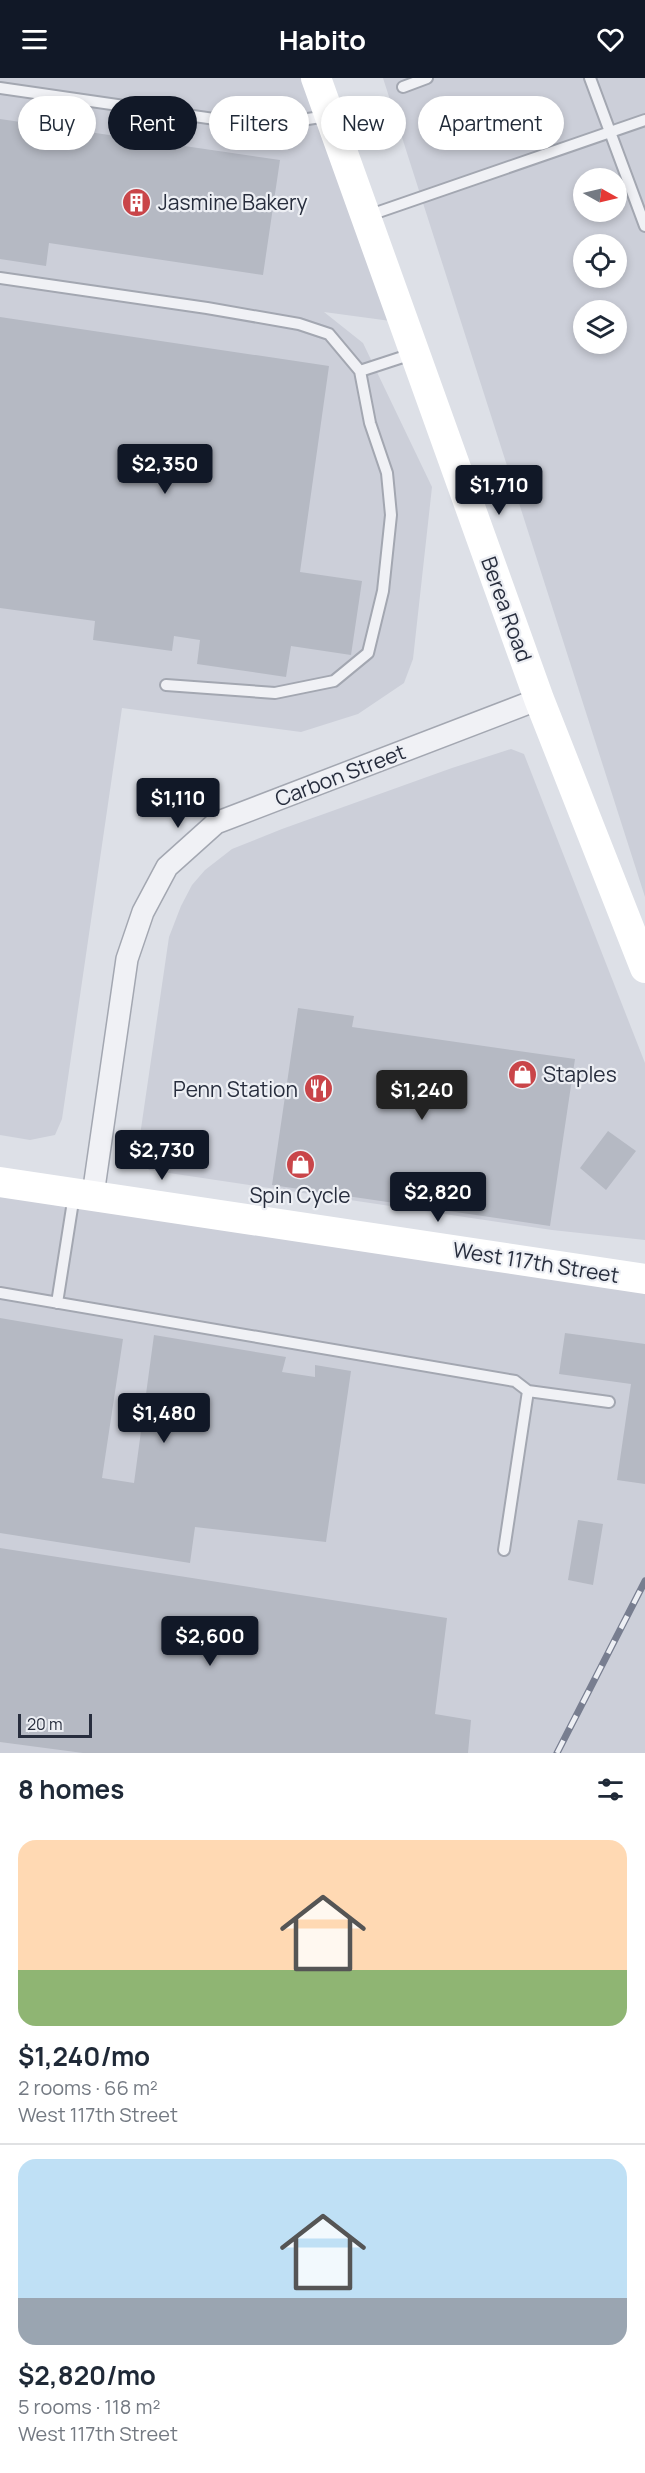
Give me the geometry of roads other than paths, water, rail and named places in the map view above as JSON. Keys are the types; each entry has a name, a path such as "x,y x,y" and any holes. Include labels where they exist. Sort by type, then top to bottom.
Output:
{"main road":[{"name":"Berea Road","path":"316,78 323,96"},
{"name":"Berea Road","path":"342,150 539,699 645,968"},
{"name":"West 117th Street","path":"0,1182 645,1279"}],"street":[{"name":"Carbon Street","path":"84,1194 127,959 143,912 166,867 216,823 539,699"}],"lane":[{"path":"404,87 428,78"},
{"path":"590,78 645,226"},
{"path":"0,88 263,126 321,116"},
{"path":"366,217 645,120"},
{"path":"0,278 207,308 299,324 329,334 360,371 370,423 387,473 391,515 383,591 368,654 334,681 275,693 166,685"},
{"path":"360,371 415,353"},
{"path":"57,1303 84,1194"},
{"path":"0,1293 515,1381 528,1391 609,1402"},
{"path":"504,1550 528,1391"}],"railway":[{"path":"557,1753 645,1581"}],"place":[{"name":"Jasmine Bakery","path":"137,202"},
{"name":"Staples","path":"522,1074"},
{"name":"Penn Station","path":"319,1089"},
{"name":"Spin Cycle","path":"300,1164"}]}
